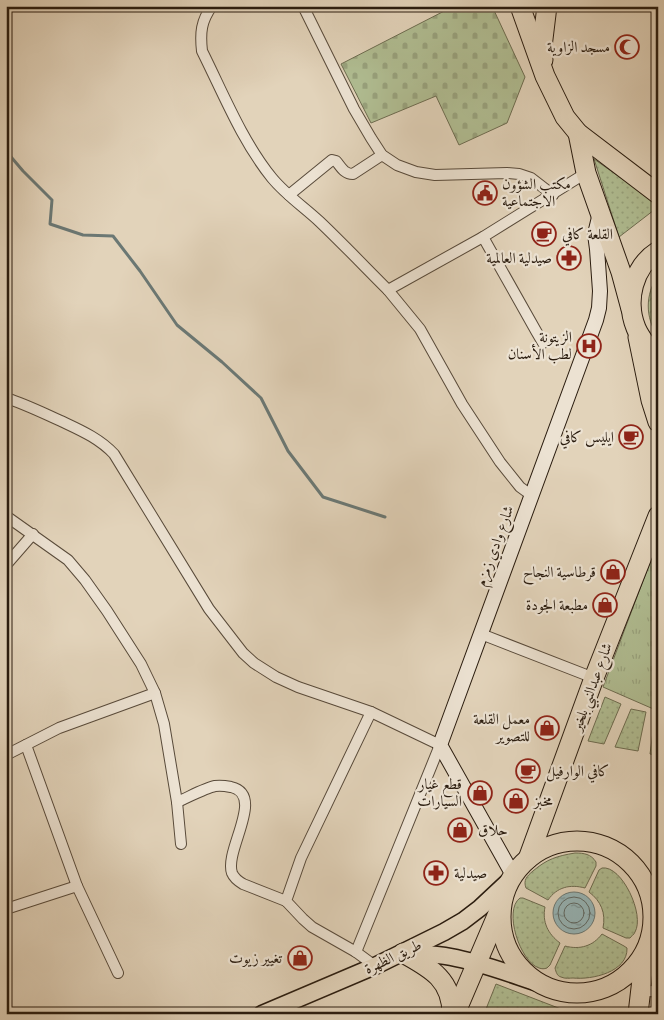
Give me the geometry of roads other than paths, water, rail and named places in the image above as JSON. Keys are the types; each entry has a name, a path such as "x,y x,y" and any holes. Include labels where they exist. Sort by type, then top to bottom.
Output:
{"highway":[{"path":"520,6 545,76 565,117 578,133 658,194"},
{"path":"545,76 542,47 548,6"},
{"path":"578,133 586,173 621,272 658,422"},
{"path":"631,309 632,290 638,274 644,264 658,250"},
{"path":"636,331 652,352 658,356"},
{"name":"شارع عبدالنبي بلخير","path":"528,859 594,678 658,516"},
{"path":"454,1014 512,877 528,859 542,849 559,843 574,841 590,842 605,846 619,854 641,876 652,904 653,920"},
{"path":"502,903 501,920 503,936 509,951 518,965 544,985 574,993 590,992 619,980 641,958 653,920 658,890"},
{"path":"638,1014 650,991 646,944"},
{"path":"403,953 427,966 439,976 448,991 454,1014"}],"main road":[{"name":"شارع وادي زمزم","path":"440,745 596,320 600,290 595,234 600,213"},
{"path":"440,745 512,877"},
{"name":"طريق الظهرة","path":"262,1014 375,966 444,932 485,903 512,877"},
{"path":"403,953 453,957 544,985"}],"street":[{"path":"212,6 204,18 201,39 202,51 257,158 273,179 320,222 388,290 420,329 462,404 500,462 520,487 531,495"},
{"path":"303,6 354,109 382,155 397,165 416,172 435,175 519,174 531,178 553,195"},
{"path":"535,6 548,6"},
{"path":"289,195 332,160 336,161 345,172 353,174 382,155"},
{"path":"388,290 483,237 586,173"},
{"path":"483,237 543,343"},
{"path":"6,398 23,403 105,444 114,454 209,609 243,653 254,663 276,677 298,687 371,712 440,745 356,952"},
{"path":"6,516 68,560 107,611 141,664 155,693 164,724 182,844"},
{"path":"6,565 33,534"},
{"path":"481,634 594,678"},
{"path":"6,755 59,728 155,693"},
{"path":"286,901 301,858 371,712"},
{"path":"26,745 77,886 118,973"},
{"path":"176,802 214,786 238,789 243,793 246,806 231,865 232,874 236,880 286,901 303,920 356,952 375,966"},
{"path":"6,909 77,886"}],"water":[{"path":"570,892 578,892 589,898 595,913 589,928 578,934 570,934 559,928 553,917 553,909 559,898"}],"waterway":[{"path":"6,151 52,200 50,224 83,235 113,236 177,325 222,362 261,398 288,451 323,497 385,517"}],"place":[{"name":"مسجد الزاوية","path":"627,47"},
{"name":"مكتب الشؤون الاجتماعية","path":"485,193"},
{"name":"القلعة كافي","path":"544,234"},
{"name":"صيدلية العالمية","path":"569,258"},
{"name":"الزيتونة لطب الأسنان","path":"589,346"},
{"name":"ايليس كافي","path":"631,437"},
{"name":"قرطاسية النجاح","path":"613,572"},
{"name":"مطبعة الجودة","path":"605,605"},
{"name":"معمل القلعة للتصوير","path":"547,728"},
{"name":"كافي الوارفيل","path":"528,771"},
{"name":"قطع غيار السيارات","path":"480,793"},
{"name":"مخبز","path":"516,801"},
{"name":"حلاق","path":"460,830"},
{"name":"صيدلية","path":"436,873"},
{"name":"تغيير زيوت","path":"300,958"}]}
